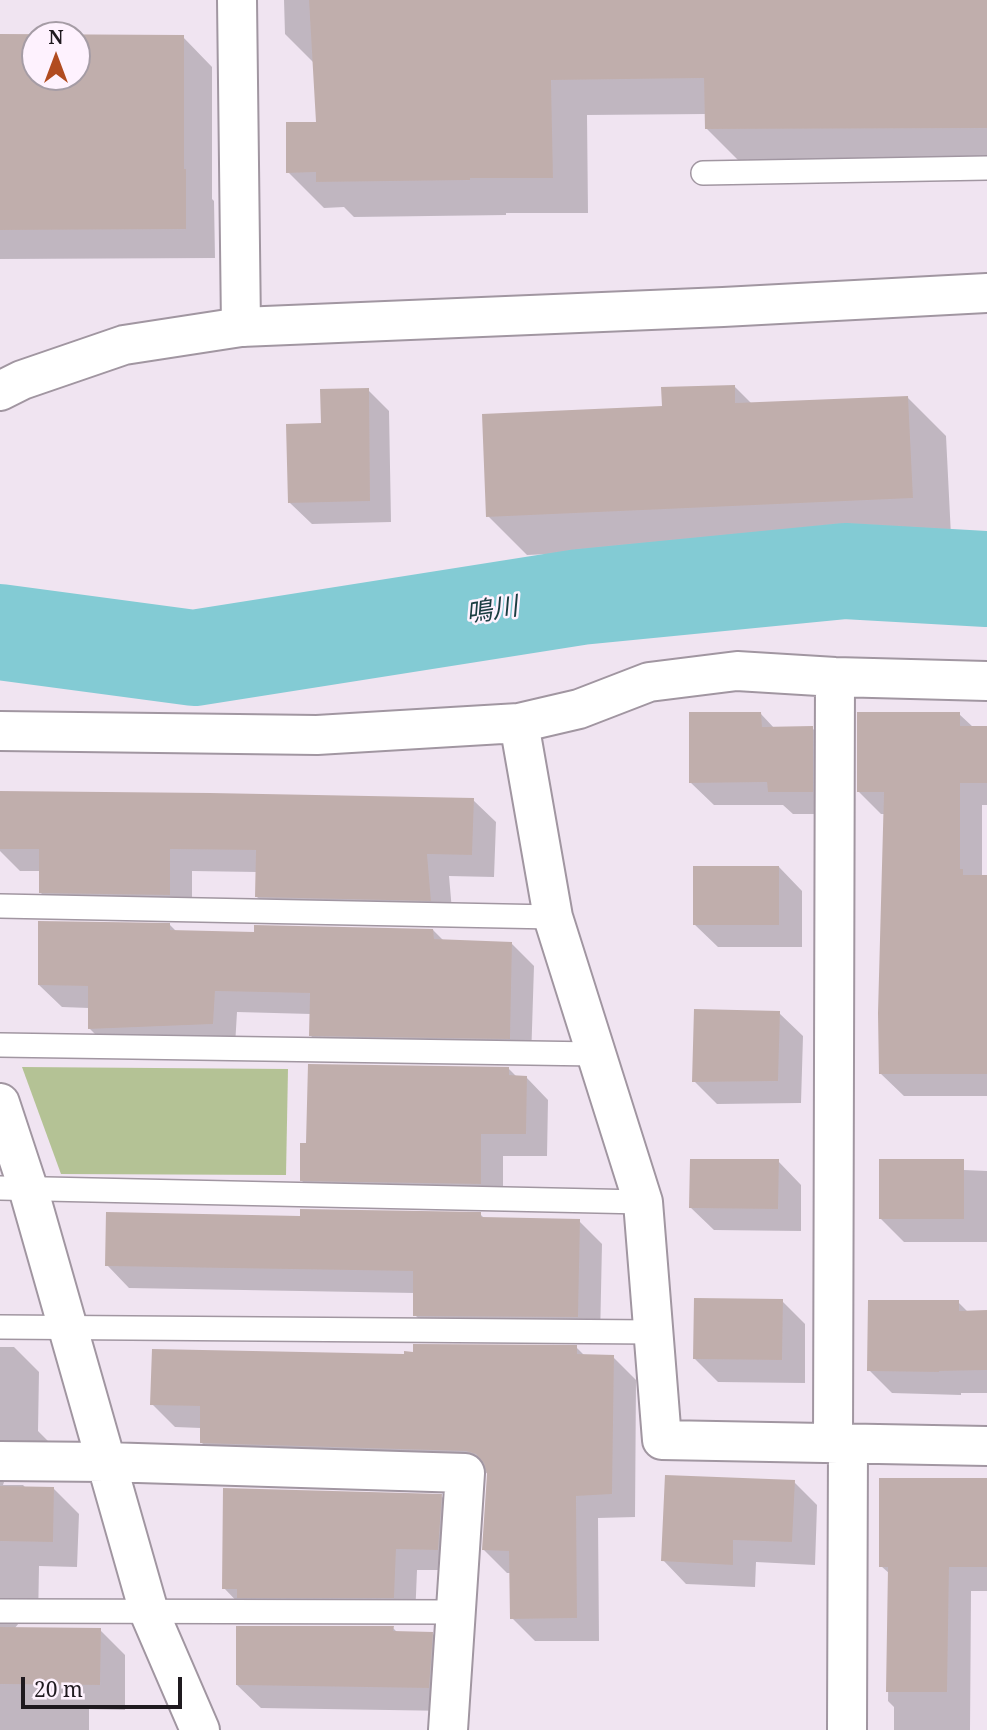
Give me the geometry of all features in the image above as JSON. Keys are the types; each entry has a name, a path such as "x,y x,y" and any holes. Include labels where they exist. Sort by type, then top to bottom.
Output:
{"street":[{"path":"237,0 241,327"},
{"path":"0,391 22,380 124,345 241,327 987,293"},
{"path":"0,731 317,735 519,723 579,709 649,682 737,671 987,681"},
{"path":"835,677 840,1444 847,1730"},
{"path":"519,723 553,918 643,1202 662,1440 987,1446"},
{"path":"0,1103 14,1188 68,1327 149,1612 200,1730"},
{"path":"0,1461 465,1473 448,1730"}],"lane":[{"path":"703,173 987,168"},
{"path":"0,906 553,918"},
{"path":"0,1045 596,1054"},
{"path":"14,1188 643,1202"},
{"path":"0,1327 653,1332"},
{"path":"0,1611 456,1612"}],"green space":[{"path":"22,1067 288,1069 286,1175 61,1174"}],"building":[{"path":"309,0 987,0 987,128 705,129 704,78 551,80 553,178 316,182 316,172 286,173 286,122 316,122"},
{"path":"0,34 21,34 21,91 91,91 91,34 184,35 186,229 0,230"},
{"path":"735,385 735,403 908,396 913,498 486,517 482,414 662,406 661,387"},
{"path":"369,388 370,501 288,503 286,424 321,423 320,389"},
{"path":"689,712 761,712 762,727 813,726 813,792 768,792 767,782 689,783"},
{"path":"857,712 960,712 960,726 987,726 987,783 960,783 960,869 963,869 963,875 987,875 987,1074 879,1074 884,792 857,792"},
{"path":"0,791 474,798 472,855 427,854 431,901 255,897 256,850 170,849 170,895 39,893 39,849 0,849"},
{"path":"693,866 779,866 779,925 693,925"},
{"path":"38,921 170,923 170,930 254,932 254,925 433,929 434,939 512,942 510,1039 309,1036 310,993 215,991 213,1024 88,1029 88,986 38,985"},
{"path":"694,1009 780,1011 778,1081 692,1082"},
{"path":"308,1064 509,1067 509,1075 527,1076 526,1134 481,1134 481,1184 300,1181 300,1143 306,1143"},
{"path":"690,1159 779,1159 778,1209 689,1208"},
{"path":"879,1159 964,1159 964,1219 879,1219"},
{"path":"300,1209 481,1212 481,1217 580,1219 578,1317 413,1316 413,1271 105,1266 106,1212 300,1216"},
{"path":"694,1298 783,1299 782,1360 693,1359"},
{"path":"868,1300 959,1300 959,1311 987,1310 987,1370 867,1371"},
{"path":"413,1344 577,1345 577,1354 614,1355 612,1494 576,1496 577,1618 510,1619 509,1551 482,1550 487,1474 484,1463 476,1454 466,1451 200,1443 200,1406 150,1405 152,1349 404,1354 404,1351 413,1352"},
{"path":"665,1475 795,1480 792,1542 733,1540 733,1565 661,1561"},
{"path":"879,1478 987,1478 987,1567 949,1567 947,1692 886,1692 888,1567 879,1567"},
{"path":"0,1486 54,1487 53,1542 0,1541"},
{"path":"223,1488 442,1494 438,1550 396,1549 394,1598 237,1598 237,1589 222,1589"},
{"path":"236,1626 394,1626 393,1631 433,1632 429,1688 236,1685"},
{"path":"0,1627 101,1628 100,1685 0,1684"}],"waterway":[{"name":"鳴川","path":"0,632 194,658 580,597 845,571 987,579"}]}
